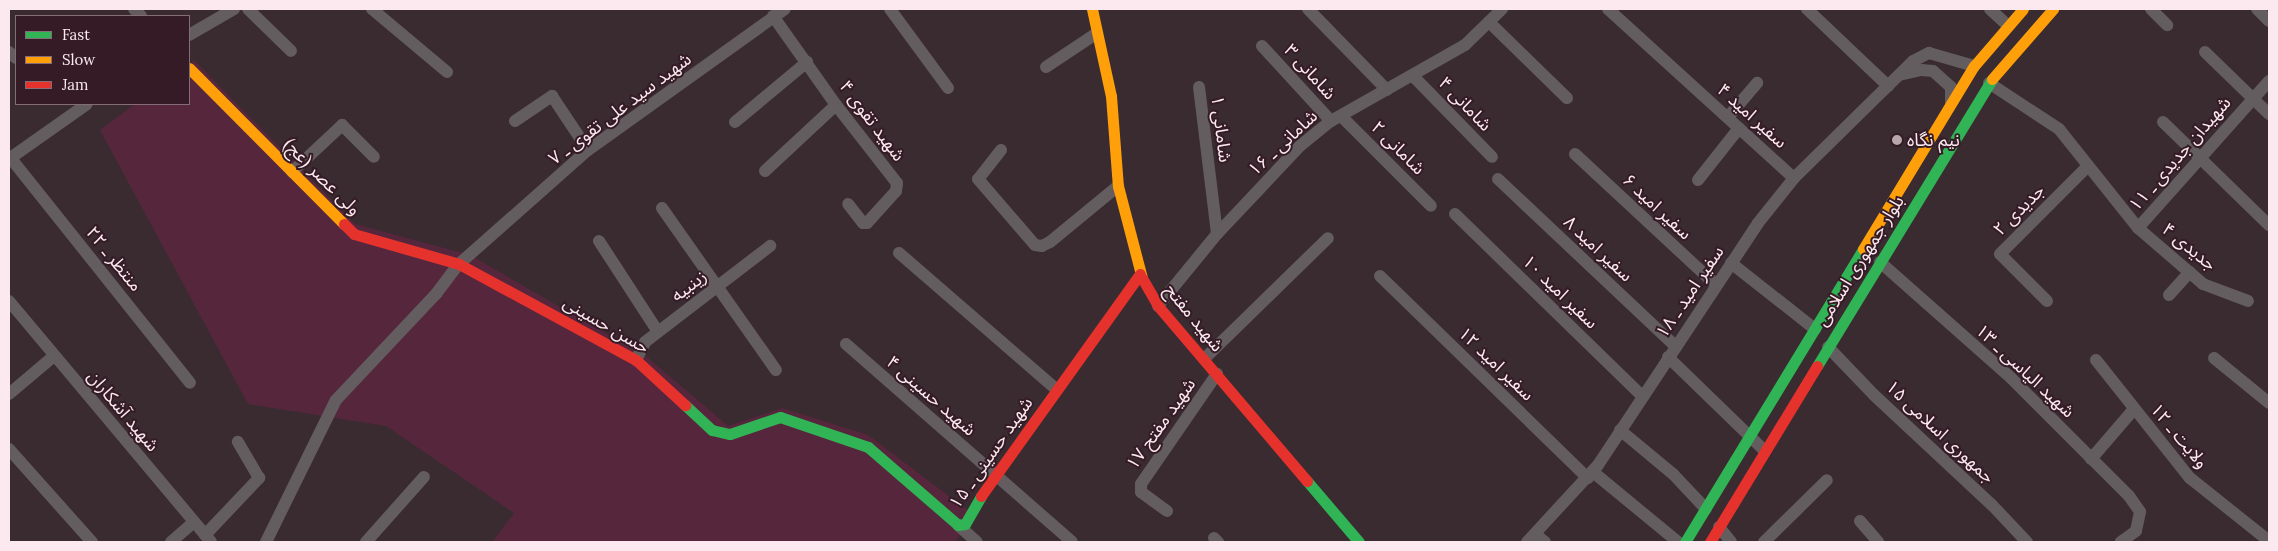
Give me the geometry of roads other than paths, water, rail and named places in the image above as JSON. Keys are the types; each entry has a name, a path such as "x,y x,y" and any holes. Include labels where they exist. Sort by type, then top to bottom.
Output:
{"street":[{"path":"190,34 234,9"},
{"path":"248,9 291,51"},
{"path":"372,9 447,72"},
{"name":"شهید سید علی تقوی ـ ۷","path":"266,542 336,400 436,294 459,264 588,150 785,9"},
{"path":"890,9 948,88"},
{"name":"شهید مفتح","path":"1092,9 1111,96 1118,186 1140,274 1158,306 1359,542"},
{"path":"1308,9 1387,90"},
{"name":"شامانی ـ ۱۶","path":"1158,306 1217,234 1301,145 1336,119 1465,45 1502,9"},
{"name":"سفیر امید ۴","path":"1608,9 1794,178"},
{"path":"1807,9 1888,86"},
{"path":"1990,9 2007,25"},
{"name":"بلوار جمهوری اسلامی","path":"1685,542 1974,66 2007,25 2023,9"},
{"name":"بلوار جمهوری اسلامی","path":"1710,542 1989,83 2053,9"},
{"path":"2151,9 2167,25"},
{"path":"2257,9 2269,21"},
{"name":"شهید تقوی ۴","path":"773,16 836,105 897,183 896,191 867,223 863,222 848,204"},
{"path":"1489,22 1567,98"},
{"path":"1046,67 1097,33"},
{"name":"شامانی ۳","path":"1262,46 1336,119"},
{"path":"2205,52 2269,114"},
{"name":"سفیر امید ـ ۱۸","path":"1536,539 1590,475 1731,263 1794,178 1913,60 1929,53 1974,66"},
{"path":"736,122 807,62"},
{"name":"ولی عصر (عج)","path":"190,69 354,234 459,264"},
{"path":"1899,75 1921,70 1933,71 1951,87 1951,103"},
{"name":"شامانی ۴","path":"1413,76 1492,156"},
{"name":"شهیدان جدیدی ـ ۱۱","path":"1989,83 2058,129 2138,228 2269,81"},
{"path":"1728,117 1756,83"},
{"name":"شامانی ۱","path":"1199,87 1217,234"},
{"path":"515,122 552,96 588,150"},
{"path":"765,171 836,105"},
{"path":"9,158 77,106"},
{"name":"شامانی ۲","path":"1336,119 1431,206"},
{"path":"2163,122 2269,225"},
{"path":"292,172 342,125 374,157"},
{"path":"1698,180 1739,128"},
{"path":"1923,148 1940,161"},
{"path":"1001,150 978,179 1035,245 1050,242 1118,186"},
{"name":"سفیر امید ۶","path":"1575,154 1716,285"},
{"name":"منتظر ـ ۲۲","path":"9,158 190,383"},
{"name":"جدیدی ۲","path":"2047,301 2000,254 2088,166"},
{"name":"سفیر امید ۸","path":"1498,179 1675,346"},
{"path":"662,208 715,288 776,370"},
{"name":"سفیر امید ۱۰","path":"1455,214 1642,396"},
{"name":"جدیدی ۴","path":"2138,228 2203,284 2248,301"},
{"path":"1204,359 1328,238"},
{"path":"598,240 658,332"},
{"name":"زینبیه","path":"636,360 645,342 770,246"},
{"path":"899,253 1057,390"},
{"name":"شهید الیاسی ـ ۱۳","path":"1880,262 2010,378 2091,459 2140,512 2136,531 2121,542"},
{"path":"1731,263 1815,329"},
{"name":"حسن حسینی","path":"459,264 636,360 712,430 730,434 780,417"},
{"path":"2170,294 2190,272"},
{"name":"شهید حسینی ـ ۱۵","path":"780,417 868,447 958,525 965,524 994,474 1140,274"},
{"name":"سفیر امید ۱۲","path":"1380,276 1590,475 1638,509 1678,542"},
{"name":"شهید آشکاران","path":"9,301 208,539"},
{"name":"شهید حسینی ۴","path":"846,344 1072,542"},
{"name":"جمهوری اسلامی ۱۵","path":"1828,347 1874,395 1985,498 2027,542"},
{"path":"9,394 54,356"},
{"path":"1668,357 1748,438 1765,451"},
{"path":"2214,358 2269,403"},
{"name":"ولایت ـ ۱۲","path":"2096,360 2190,478 2269,541"},
{"name":"شهید مفتح ۱۷","path":"1167,511 1142,492 1140,484 1217,374"},
{"path":"2091,459 2134,409"},
{"path":"1620,430 1666,468 1706,509"},
{"path":"208,539 258,478 238,442"},
{"path":"9,449 92,542"},
{"path":"366,542 424,478"},
{"path":"1764,542 1827,480"},
{"path":"1860,520 1878,542"},
{"path":"171,542 194,522"},
{"path":"958,525 977,542"},
{"path":"1719,528 1731,542"}],"place":[{"name":"نیم نگاه","path":"1897,140"}]}
